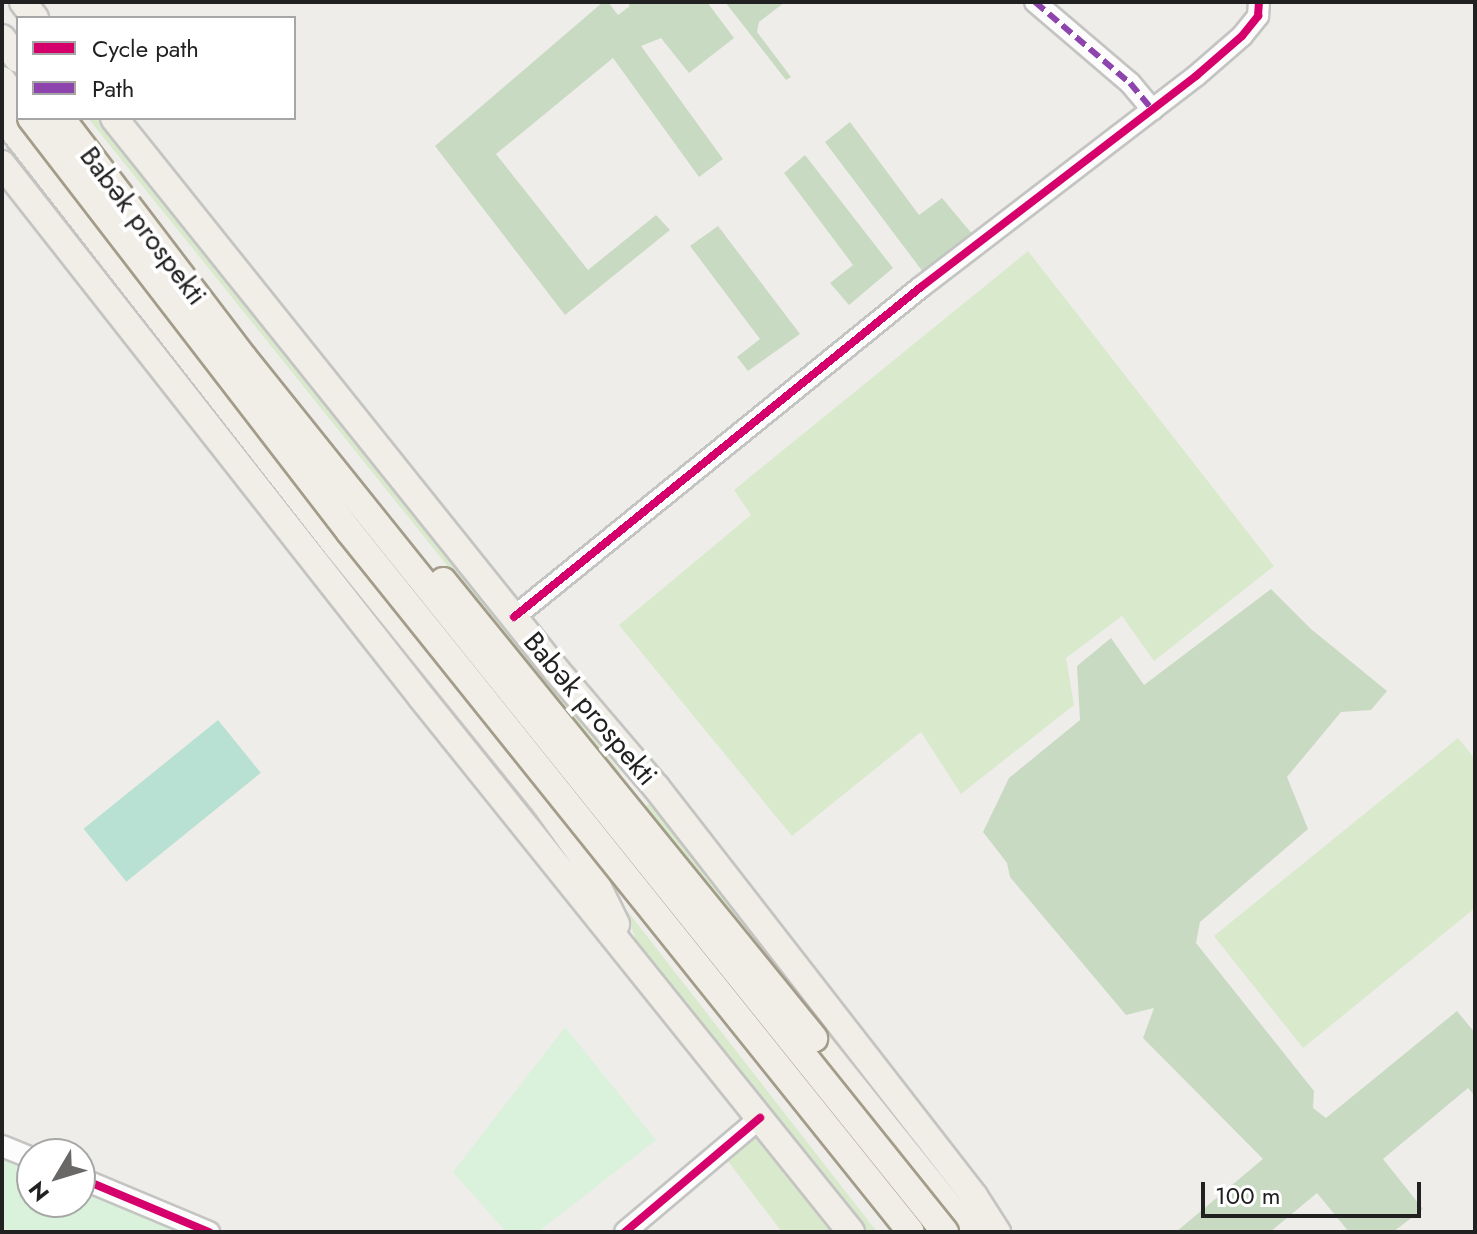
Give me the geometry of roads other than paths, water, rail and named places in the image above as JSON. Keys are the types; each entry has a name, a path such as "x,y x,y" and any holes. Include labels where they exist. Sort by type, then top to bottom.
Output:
{"main road":[{"path":"2,30 16,48"},
{"path":"2,38 16,56"},
{"path":"2,80 16,98"},
{"path":"2,116 317,520 545,804 596,880 628,953"},
{"name":"Babək prospekti","path":"33,120 339,519 911,1232"},
{"name":"Babək prospekti","path":"63,120 252,370 945,1232"},
{"path":"74,120 970,1232"},
{"name":"Babək prospekti","path":"116,120 556,670 656,787 974,1196 997,1232"},
{"path":"2,164 851,1232"},
{"path":"545,804 569,823 591,824 605,818 617,806 625,782 622,764 556,670"}],"street":[{"path":"1035,2 1130,83 1153,110"},
{"path":"514,617 933,278 1153,110 1242,36 1258,16 1259,2"},
{"path":"625,1232 760,1118"},
{"path":"96,1185 209,1232"}]}
